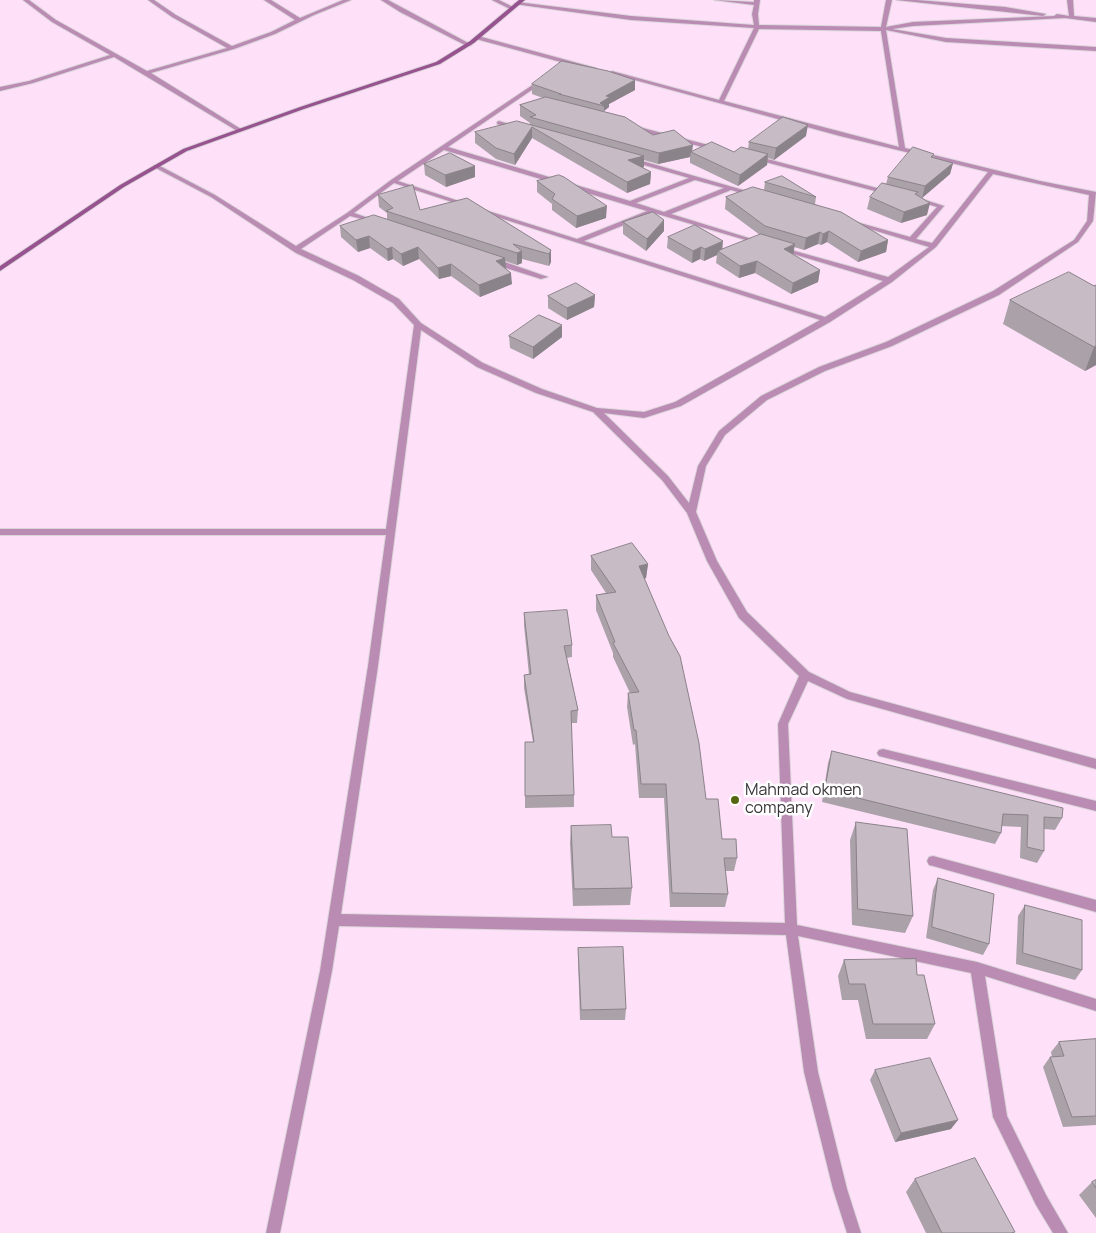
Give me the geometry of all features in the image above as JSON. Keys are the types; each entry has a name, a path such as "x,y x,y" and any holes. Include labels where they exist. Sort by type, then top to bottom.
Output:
{"main road":[{"path":"0,269 122,186 185,150 438,63 469,46 517,4"}],"street":[{"path":"26,0 54,21 146,73 239,130"},
{"path":"151,0 174,16 232,48"},
{"path":"267,0 299,20"},
{"path":"146,73 232,48 273,33 348,0"},
{"path":"384,0 469,46"},
{"path":"495,0 631,18 757,27 883,29 946,40 1096,49"},
{"path":"717,0 756,2 757,27 721,102"},
{"path":"889,0 883,29 902,149"},
{"path":"899,0 1017,8 1064,17 1096,20"},
{"path":"1070,0 1072,18"},
{"path":"883,29 913,24 1064,17"},
{"path":"478,38 902,149 1094,194 1090,221 1076,241 996,293 889,344 822,369 764,398 722,433 702,466 691,512"},
{"path":"0,89 31,82 114,55"},
{"path":"560,67 568,62"},
{"path":"296,249 553,73"},
{"path":"499,123 527,131"},
{"path":"629,126 723,150"},
{"path":"445,148 767,244"},
{"path":"620,157 758,196"},
{"path":"752,158 894,194"},
{"path":"156,166 213,196 296,249 356,278 396,301 418,325 480,365 539,391 596,410 644,415 678,404 827,320 889,280 934,246 992,171"},
{"path":"629,204 695,178"},
{"path":"393,182 827,320"},
{"path":"664,214 730,188"},
{"path":"912,239 942,206 913,199"},
{"path":"577,241 653,211"},
{"path":"349,214 386,226"},
{"path":"844,220 934,246"},
{"path":"776,247 889,280"},
{"path":"488,259 544,277"},
{"path":"273,1233 326,971 373,666 418,325"},
{"path":"596,410 665,478 691,512 712,561 743,615 805,675 847,695 1096,764"},
{"path":"0,532 391,532"},
{"path":"805,675 782,724 791,929 811,1072 840,1189 854,1233"},
{"path":"883,753 1096,806"},
{"path":"933,861 1096,906"},
{"path":"334,920 791,929 977,968 1096,1006"},
{"path":"977,968 1000,1117 1041,1200 1061,1233"}],"shaded area":[{"path":"0,0 1096,0 1096,1233 0,1233"}],"building":[{"path":"562,61 608,71 635,80 606,96 610,97 600,103 604,106 559,94 561,94 532,84"},
{"path":"546,97 625,117 653,135 674,130 693,145 659,153 530,117 536,115 520,105"},
{"path":"783,117 808,125 776,148 749,142"},
{"path":"517,121 644,156 628,160 651,172 627,182 532,127 514,154 496,148 475,132"},
{"path":"712,142 734,152 741,147 768,154 740,175 691,152"},
{"path":"913,147 934,154 931,157 953,163 925,186 888,177"},
{"path":"450,153 475,166 445,175 424,164"},
{"path":"559,175 607,206 577,216 552,199 555,194 537,181"},
{"path":"782,176 816,197 765,182"},
{"path":"882,183 918,192 915,194 930,203 904,212 870,197"},
{"path":"413,185 420,210 467,198 551,250 549,254 513,244 522,251 517,253 386,211 393,208 378,195"},
{"path":"753,187 841,212 888,240 861,251 829,231 823,234 820,232 806,238 765,226 726,197"},
{"path":"653,212 664,220 647,239 623,222"},
{"path":"374,215 505,258 496,261 511,273 479,285 451,264 438,268 418,247 401,254 392,247 387,249 369,236 356,240 340,226"},
{"path":"695,225 723,241 705,249 701,247 693,251 668,237"},
{"path":"761,234 795,244 784,249 820,270 793,283 757,261 740,266 718,251"},
{"path":"1069,272 1094,286 1096,285 1096,346 1094,347 1010,300"},
{"path":"576,283 595,295 567,308 548,296"},
{"path":"539,315 562,325 533,347 509,336"},
{"path":"632,543 648,564 639,566 669,636 680,656 699,743 706,799 718,799 722,839 736,839 737,858 724,858 728,894 672,893 666,784 641,784 636,730 634,730 628,693 639,692 613,643 615,642 596,595 616,592 591,556"},
{"path":"567,610 572,645 564,646 578,710 571,711 574,795 525,796 525,742 534,742 524,675 531,674 524,613"},
{"path":"832,751 1063,808 1062,818 1044,817 1044,851 1027,847 1028,815 1003,814 1001,833 825,790"},
{"path":"856,822 907,829 913,916 858,909"},
{"path":"611,825 612,837 628,837 632,888 574,889 571,826"},
{"path":"938,878 994,894 989,944 932,927"},
{"path":"1025,905 1082,920 1082,970 1023,953"},
{"path":"623,947 626,1009 581,1010 578,948"},
{"path":"916,959 917,975 924,975 935,1024 873,1024 865,984 849,984 844,960"},
{"path":"1096,1039 1096,1116 1072,1117 1050,1057 1064,1056 1059,1042"},
{"path":"930,1058 958,1120 901,1133 875,1070"},
{"path":"975,1158 1015,1232 942,1233 915,1179"},
{"path":"1096,1180 1096,1188 1092,1182"}],"place":[{"name":"Mahmad okmen company","path":"735,800"}]}
